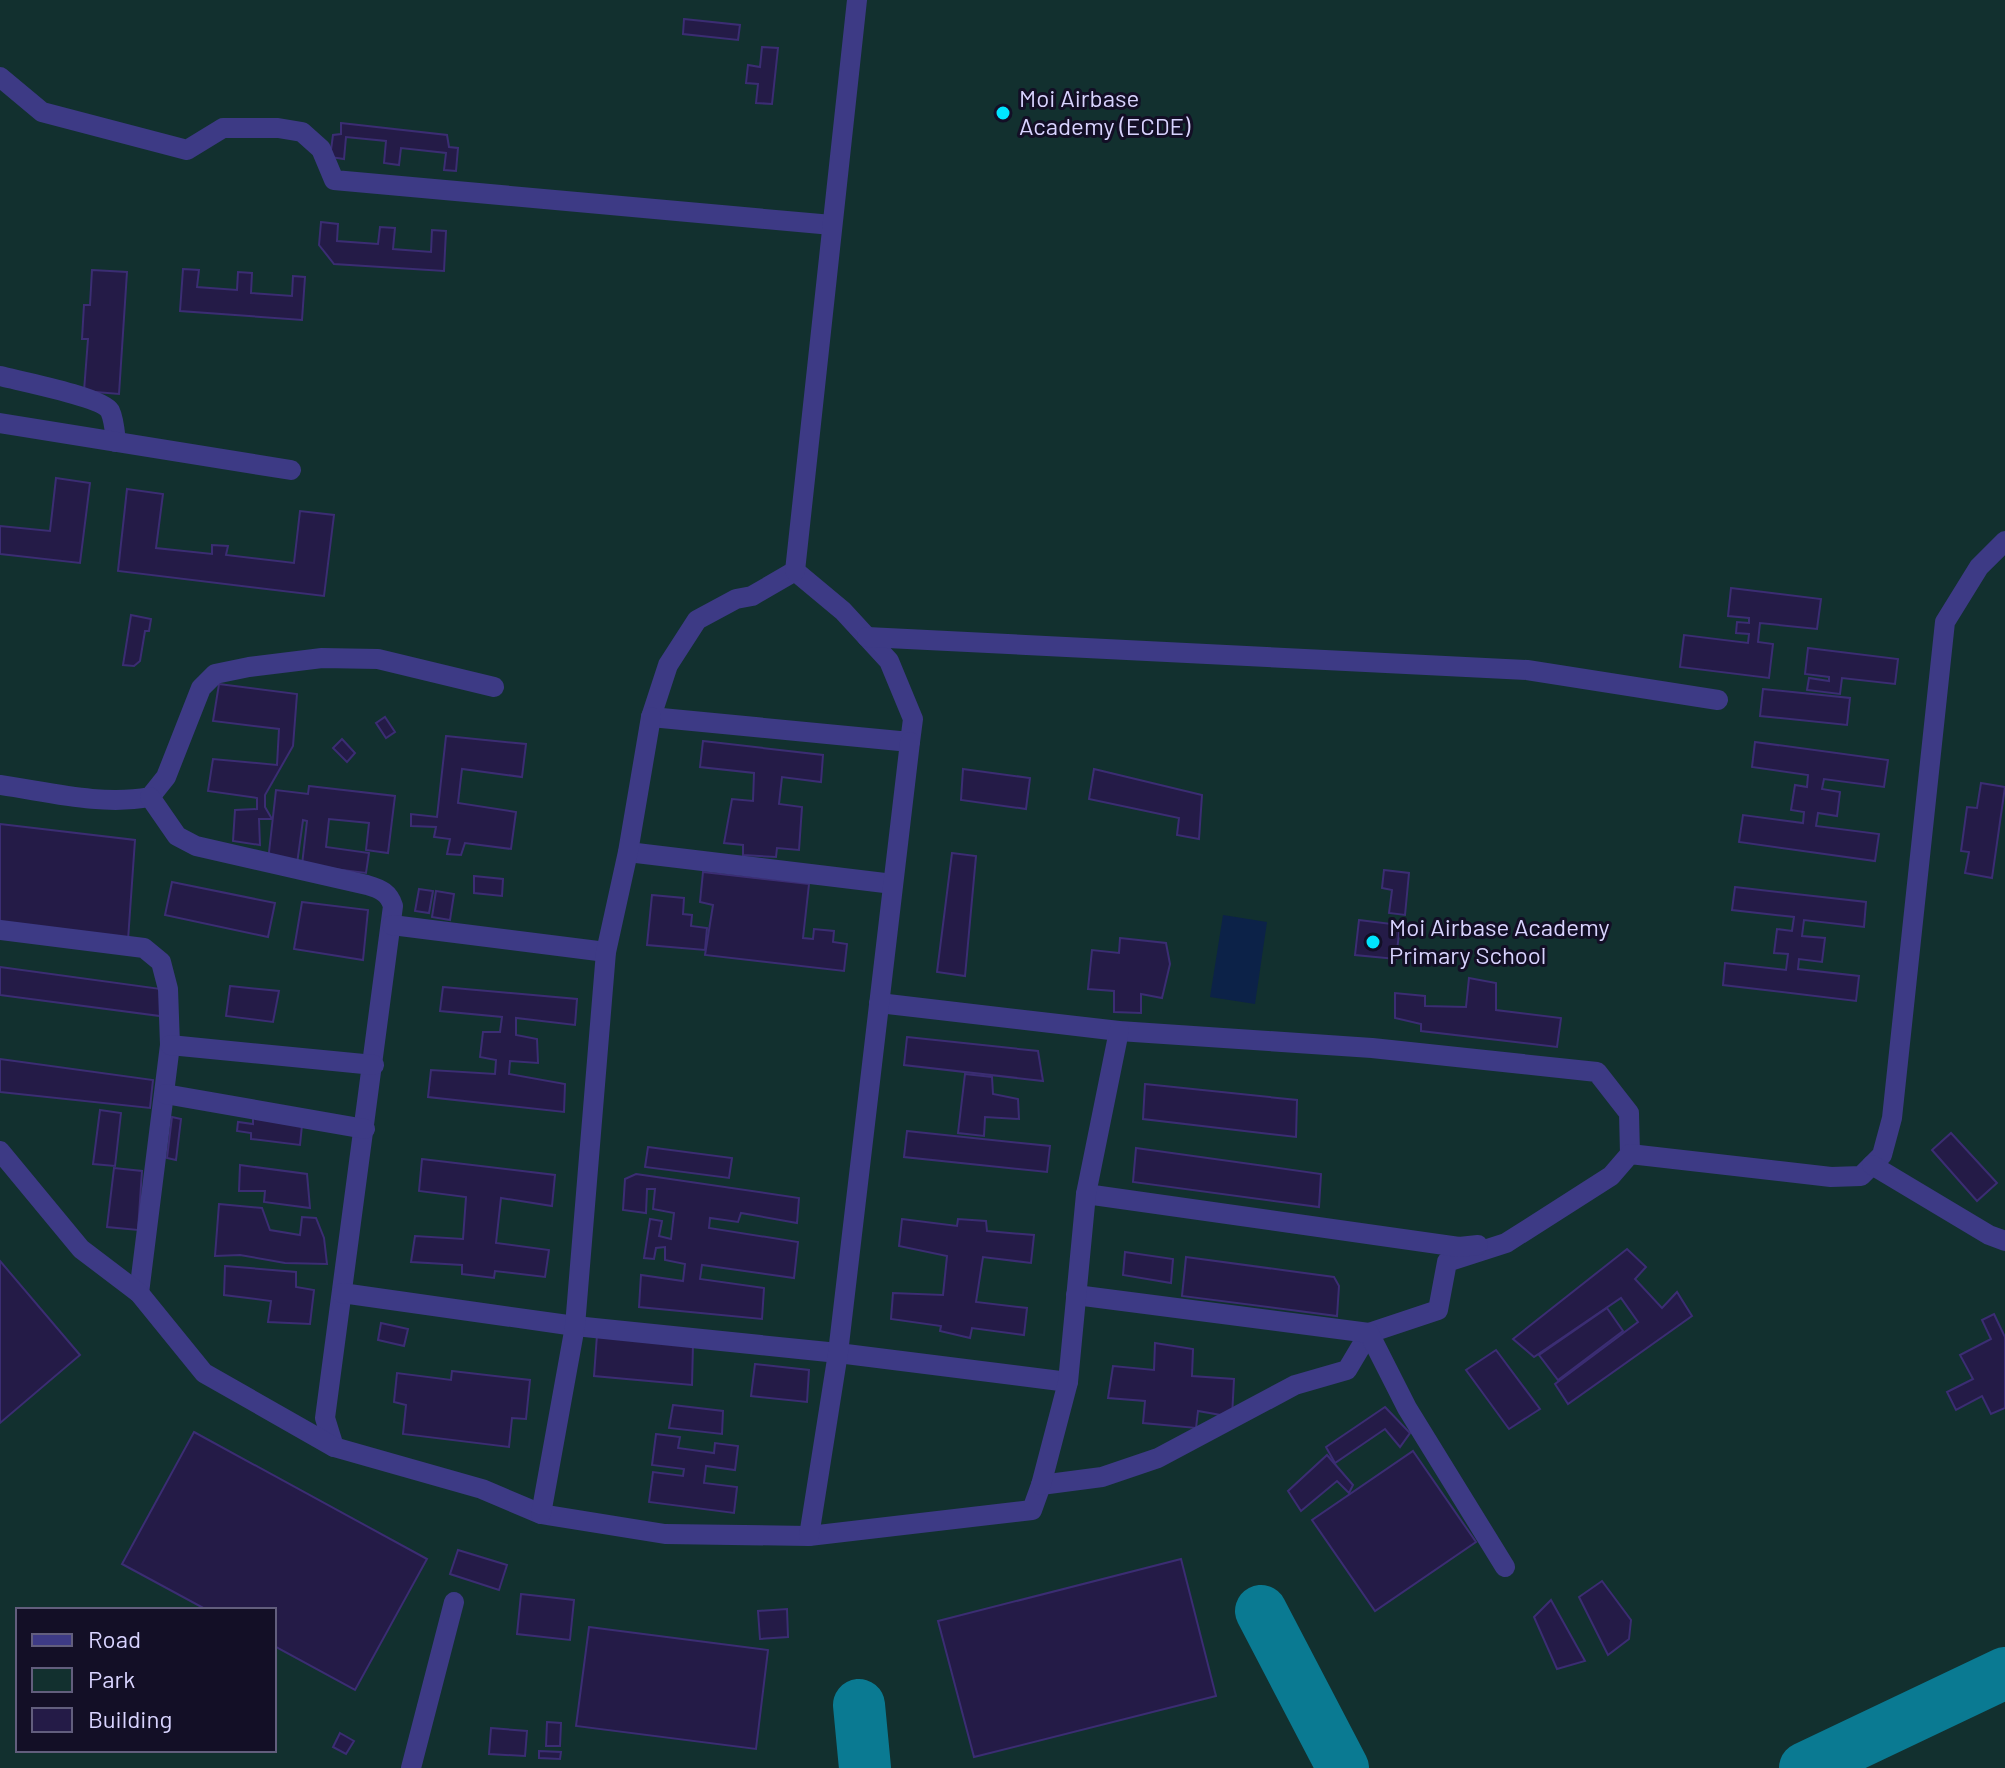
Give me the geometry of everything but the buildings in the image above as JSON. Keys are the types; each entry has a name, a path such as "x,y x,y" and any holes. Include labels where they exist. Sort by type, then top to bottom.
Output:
{"street":[{"path":"795,571 857,0"},
{"path":"0,77 42,112 187,150 223,128 278,128 302,132 321,149 334,180 832,225"},
{"path":"0,376 80,396 105,406 111,412 116,442"},
{"path":"0,423 291,470"},
{"path":"1630,1154 1831,1177 1861,1176 1882,1155 1892,1118 1945,622 1979,567 2005,541"},
{"path":"795,571 843,611 889,661 913,719 838,1353 809,1536"},
{"path":"541,1514 575,1326 606,952 628,852 651,717 668,665 697,620 736,599 752,596 795,571"},
{"path":"867,637 1527,670 1718,700"},
{"path":"0,785 89,799 127,801 150,797 166,777 201,688 215,674 249,667 322,658 378,659 494,687"},
{"path":"651,717 910,742"},
{"path":"150,797 177,836 196,846 381,889 391,897 392,925 325,1418 334,1447"},
{"path":"628,852 893,884"},
{"path":"392,925 606,952"},
{"path":"0,930 144,948 161,962 168,989 170,1045 139,1293"},
{"path":"879,1003 1119,1031 1372,1048 1597,1072 1629,1113 1630,1154 1611,1176 1506,1243 1447,1262 1438,1310 1369,1333 1076,1295"},
{"path":"0,1151 81,1249 139,1293 204,1373 334,1447 482,1489 541,1514 665,1534 809,1536 1032,1510 1068,1382 1086,1194 1119,1031"},
{"path":"170,1045 374,1065"},
{"path":"165,1094 365,1129"},
{"path":"1872,1165 1989,1235 2005,1241"},
{"path":"1086,1194 1459,1247 1506,1243"},
{"path":"342,1293 575,1326 838,1353 1068,1382"},
{"path":"1041,1485 1102,1477 1158,1458 1295,1385 1347,1370 1369,1333"},
{"path":"1369,1333 1407,1408 1505,1567"},
{"path":"411,1768 454,1602"}],"green space":[{"path":"0,0 2005,0 2005,1768 0,1768"}],"water":[{"path":"1223,915 1267,922 1255,1004 1210,997"}],"taxiway":[{"path":"1261,1611 1343,1768"},
{"path":"1805,1768 2005,1673"},
{"path":"859,1705 865,1768"}],"place":[{"name":"Moi Airbase Academy (ECDE)","path":"1003,113"},
{"name":"Moi Airbase Academy Primary School","path":"1373,942"}]}
